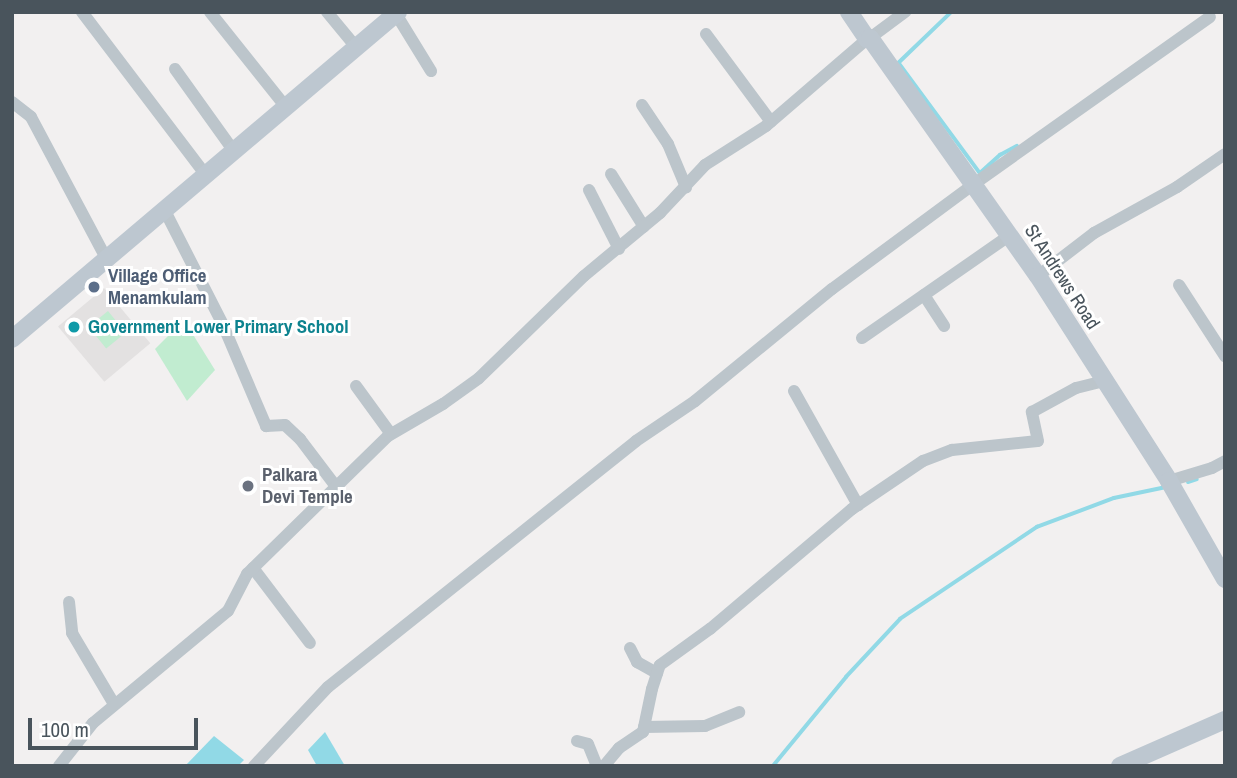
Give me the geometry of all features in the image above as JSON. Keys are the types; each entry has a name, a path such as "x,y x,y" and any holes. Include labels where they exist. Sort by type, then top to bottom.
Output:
{"main road":[{"name":"St Andrews Road","path":"849,12 1038,276 1169,481 1225,579"},
{"path":"12,339 397,13"},
{"path":"1120,766 1225,720"}],"street":[{"path":"82,12 205,174"},
{"path":"211,12 285,106"},
{"path":"327,12 355,47"},
{"path":"59,766 93,723 228,611 253,568 391,434 443,404 479,378 584,276 644,227 705,165 771,122 905,12"},
{"path":"397,13 431,71"},
{"path":"254,766 328,687 636,441 695,401 832,289 974,184 1210,17"},
{"path":"706,34 771,122"},
{"path":"175,69 233,150"},
{"path":"12,102 31,117 107,260"},
{"path":"642,105 668,144 686,187"},
{"path":"1038,276 1094,233 1177,187 1225,154"},
{"path":"611,174 644,227"},
{"path":"589,190 620,249"},
{"path":"164,209 223,325 266,425 285,425 300,439 337,488"},
{"path":"862,338 1010,235"},
{"path":"1179,285 1225,356"},
{"path":"923,296 944,326"},
{"path":"604,766 619,748 643,732 660,665 710,629 858,505 923,461 952,450 1038,441 1032,412 1076,388 1104,381"},
{"path":"356,386 391,434"},
{"path":"794,391 858,505"},
{"path":"1169,481 1212,468 1225,461"},
{"path":"253,568 310,643"},
{"path":"69,602 72,634 114,704"},
{"path":"630,648 637,662 657,673"},
{"path":"644,727 705,726 739,712"},
{"path":"577,741 589,744 597,766"}],"shaded area":[{"path":"104,288 150,343 104,382 58,327"}],"green space":[{"path":"108,311 126,333 106,348 89,327"},
{"path":"184,320 215,370 187,401 155,349"}],"water":[{"path":"325,732 345,766 317,766 308,750"},
{"path":"214,736 244,760 238,766 185,766"}],"waterway":[{"path":"952,12 899,63 980,173 1000,155 1017,146"},
{"path":"1188,482 1197,479"},
{"path":"773,766 846,677 900,619 1037,527 1114,498 1166,487"}],"place":[{"name":"Village Office Menamkulam","path":"94,287"},
{"name":"Government Lower Primary School","path":"74,327"},
{"name":"Palkara Devi Temple","path":"248,486"}]}
